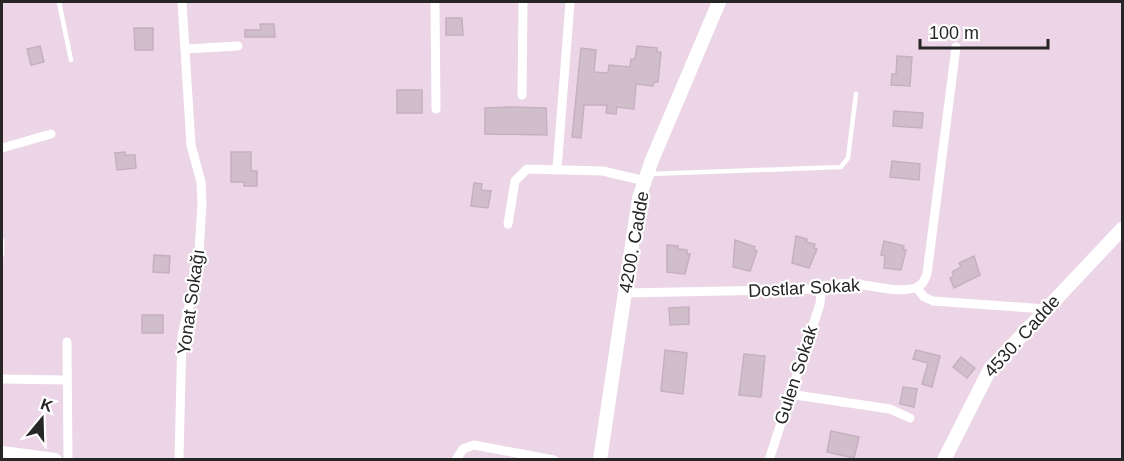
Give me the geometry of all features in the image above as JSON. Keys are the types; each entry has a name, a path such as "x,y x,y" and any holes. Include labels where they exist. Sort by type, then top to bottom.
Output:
{"main road":[{"name":"4200. Cadde","path":"600,459 639,198 718,2"},
{"name":"4530. Cadde","path":"944,459 990,369 1122,229"},
{"path":"2,453 55,459"}],"street":[{"name":"Yonat Sokağı","path":"179,459 182,335 198,269 202,203 201,182 191,145 182,2"},
{"path":"435,2 436,110"},
{"path":"522,95 523,2"},
{"path":"557,169 570,2"},
{"path":"186,49 238,46"},
{"path":"956,47 927,274 923,283 917,288 924,297 933,301 1046,309"},
{"path":"2,148 51,134"},
{"path":"508,224 515,181 520,174 532,168 603,171 646,178"},
{"name":"Dostlar Sokak","path":"625,293 821,289 834,283 917,288"},
{"name":"Gulen Sokak","path":"769,459 820,304 821,289"},
{"path":"67,342 68,459"},
{"path":"2,379 67,380"},
{"path":"789,394 890,409 910,418"},
{"path":"456,459 463,449 474,445 555,459"}],"lane":[{"path":"59,2 71,60"},
{"path":"646,178 841,167 848,158 856,94"},
{"path":"2,240 2,255"}],"building":[{"path":"446,18 462,18 463,35 446,35"},
{"path":"260,24 274,24 275,37 245,37 245,30 261,30"},
{"path":"134,28 153,28 153,50 135,50"},
{"path":"40,46 44,62 31,65 27,49"},
{"path":"637,46 657,48 657,52 661,52 658,82 654,82 653,86 636,84 634,109 617,107 616,114 606,113 607,105 584,105 581,138 572,137 581,48 596,50 594,72 608,73 609,65 630,67 631,59 635,59"},
{"path":"897,56 912,57 910,86 891,85 892,74 896,74"},
{"path":"397,90 422,90 422,113 397,113"},
{"path":"485,108 546,108 547,135 485,134"},
{"path":"894,111 923,113 922,128 893,126"},
{"path":"125,152 125,155 135,155 136,168 117,170 115,153"},
{"path":"231,152 251,152 251,171 257,171 257,186 244,186 244,182 231,182"},
{"path":"892,161 920,164 919,180 890,177"},
{"path":"474,183 482,184 481,190 491,191 488,208 471,206"},
{"path":"796,236 815,244 814,248 817,249 809,268 792,263"},
{"path":"735,240 755,247 754,250 757,251 750,271 733,267"},
{"path":"884,241 904,246 903,249 906,250 901,270 884,268 885,256 881,255"},
{"path":"667,245 678,246 678,249 687,250 687,254 690,254 685,274 667,272"},
{"path":"154,255 170,256 169,273 153,272"},
{"path":"974,256 980,275 954,288 950,278 954,276 952,272 961,267 959,263"},
{"path":"689,307 689,324 670,325 669,308"},
{"path":"142,315 163,315 163,333 142,333"},
{"path":"665,350 687,353 683,394 661,391"},
{"path":"916,350 940,356 932,387 922,384 928,363 913,359"},
{"path":"744,354 765,356 761,397 739,395"},
{"path":"961,357 975,368 967,378 953,367"},
{"path":"903,387 917,389 914,407 900,404"},
{"path":"831,431 859,437 854,458 827,452"}]}
